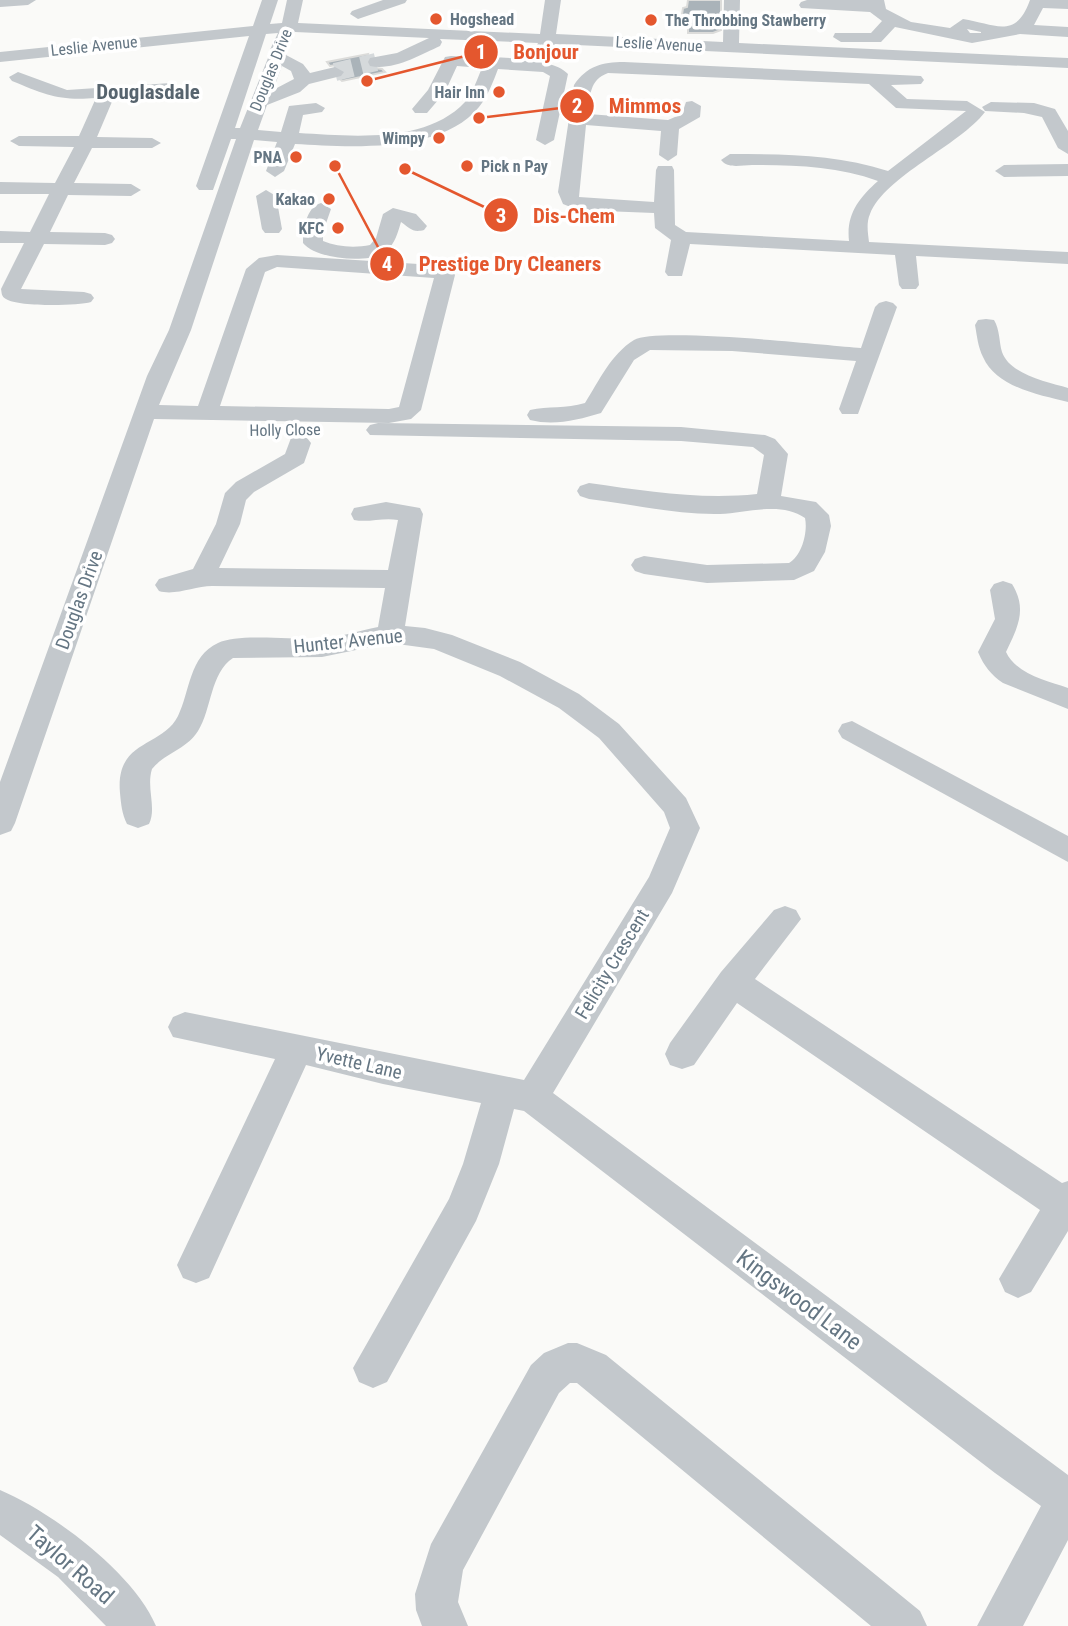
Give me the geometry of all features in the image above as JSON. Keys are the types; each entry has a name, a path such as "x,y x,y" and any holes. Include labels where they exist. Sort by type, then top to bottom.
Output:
{"street":[{"path":"0,2 28,0"},
{"name":"Douglas Drive","path":"0,823 158,376 190,240 270,0"},
{"name":"Douglas Drive","path":"158,376 180,330 257,103 287,31 295,0"},
{"path":"544,0 540,48 559,74 545,139"},
{"path":"540,48 553,0"},
{"path":"731,48 732,0"},
{"path":"358,15 385,2"},
{"path":"807,5 876,3 881,15 930,31 973,31 1032,12 1068,4"},
{"path":"1032,12 1068,32"},
{"path":"876,38 892,20"},
{"name":"Leslie Avenue","path":"0,57 258,38 287,31 340,29 434,42 955,65"},
{"name":"Leslie Avenue","path":"287,31 383,35 540,48 731,48 955,65 978,92"},
{"path":"860,247 860,213 978,92 973,31"},
{"path":"383,35 403,56 451,61 492,63 540,48"},
{"path":"782,35 927,39"},
{"name":"Leslie Avenue","path":"19,56 258,38"},
{"path":"376,62 403,56 434,42"},
{"path":"19,56 19,76"},
{"path":"275,57 297,67 304,76 299,84 294,123 275,171"},
{"path":"419,121 451,61"},
{"path":"224,133 378,141 419,121 450,121 471,106 492,63"},
{"name":"Leslie Avenue","path":"978,92 1068,63"},
{"path":"663,208 571,202 568,192 577,119 585,81 594,71 603,68 915,80"},
{"name":"Leslie Avenue","path":"978,92 1068,69"},
{"path":"257,103 299,84 335,72"},
{"path":"0,80 19,76 57,93 107,94 171,88"},
{"path":"874,79 902,104 978,92 1020,108 1048,113 1053,117 1061,140 1068,148"},
{"path":"84,298 7,296 107,94"},
{"path":"577,119 670,126 691,117 692,106"},
{"path":"295,110 316,108"},
{"path":"670,126 663,208 665,228 681,238 1068,258"},
{"path":"768,138 777,183"},
{"path":"19,141 152,143"},
{"path":"730,160 839,162 892,179"},
{"path":"1004,171 1068,170"},
{"path":"0,188 131,190"},
{"path":"272,203 272,229"},
{"path":"321,209 313,232 313,246 334,251 377,250 384,241 393,214 409,218 417,226"},
{"path":"887,226 898,249 909,285"},
{"path":"0,237 105,239"},
{"path":"675,272 681,238"},
{"path":"142,422 207,412 389,416 406,413 410,410 445,275 434,271 289,262 269,261 260,264 247,292 207,412"},
{"path":"850,409 886,307"},
{"path":"986,325 998,365 1030,382 1068,395"},
{"path":"432,430 445,418 461,414 554,415 586,411 598,402 626,356 645,343 732,344 869,355"},
{"name":"Holly Close","path":"142,422 305,429 681,434 757,440 767,444 776,454 768,501"},
{"path":"204,577 217,542 228,524 234,498 245,487 296,458 299,443"},
{"path":"589,491 700,505 768,501 807,508 817,514 819,526 815,544 805,565 800,569 707,574 644,565"},
{"path":"363,514 386,509 411,514 390,634"},
{"path":"167,585 204,577 399,579"},
{"path":"1003,590 1008,619 992,652 997,663 1012,676 1068,698"},
{"name":"Hunter Avenue","path":"138,816 135,774 141,761 187,725 209,664 218,653 228,649 322,648 390,634 425,637 443,642 510,669 569,701 609,731 676,806 685,828"},
{"path":"852,731 1068,850"},
{"name":"Felicity Crescent","path":"373,1368 463,1209 481,1164 517,1095 661,884 680,846 685,828"},
{"path":"682,1054 733,982 785,919"},
{"path":"733,982 1066,1201 1018,1279"},
{"name":"Yvette Lane","path":"185,1027 517,1095"},
{"path":"196,1265 297,1048"},
{"name":"Kingswood Lane","path":"517,1095 1068,1499"},
{"path":"446,1626 439,1617 435,1596 446,1559 536,1391 551,1372 568,1363 577,1363 592,1369 905,1626"},
{"path":"999,1626 1068,1499"},
{"name":"Taylor Road","path":"0,1511 64,1555 121,1608 134,1626"}],"building":[{"path":"688,0 721,0 721,30 713,33 688,33 688,27 680,27 683,8 687,7"},
{"path":"368,54 368,67 385,72 342,81 340,79 346,74 345,70 336,65 330,66 327,62"}],"tunnel":[{"path":"335,72 376,62"}],"place":[{"name":"Hogshead","path":"436,19"},
{"name":"The Throbbing Stawberry","path":"651,20"},
{"name":"Bonjour","path":"367,81"},
{"name":"Hair Inn","path":"499,92"},
{"name":"Mimmos","path":"479,118"},
{"name":"Wimpy","path":"439,138"},
{"name":"PNA","path":"296,157"},
{"name":"Prestige Dry Cleaners","path":"335,166"},
{"name":"Pick n Pay","path":"467,166"},
{"name":"Dis-Chem","path":"405,169"},
{"name":"Kakao","path":"329,199"},
{"name":"KFC","path":"338,228"}],"district":[{"name":"Douglasdale","path":"148,92"}]}
